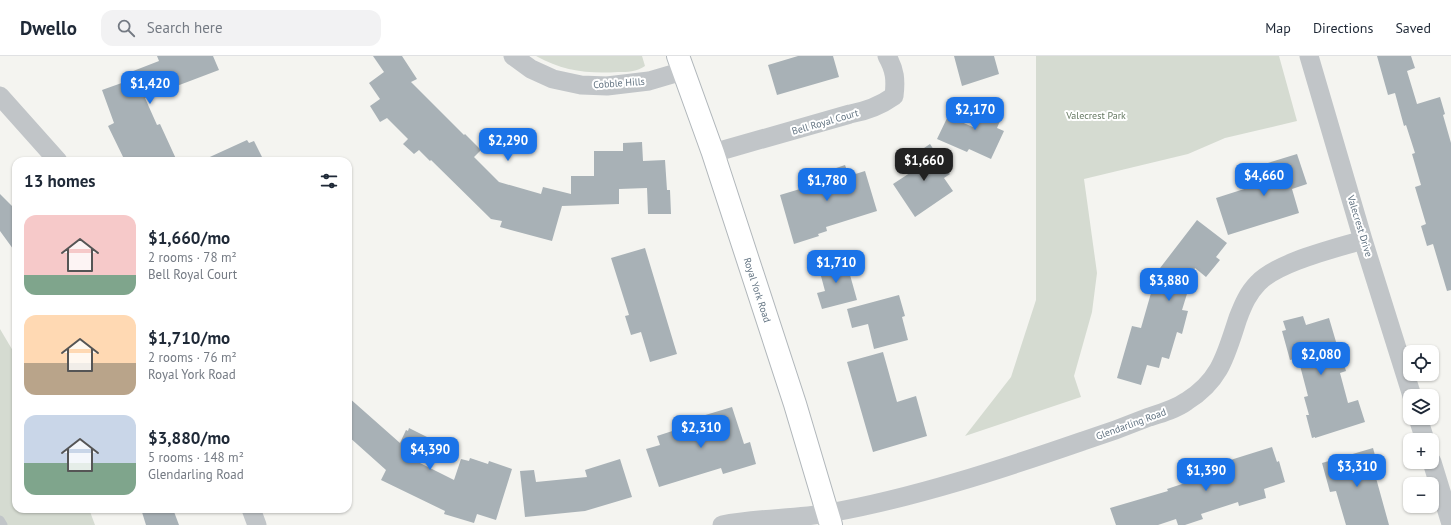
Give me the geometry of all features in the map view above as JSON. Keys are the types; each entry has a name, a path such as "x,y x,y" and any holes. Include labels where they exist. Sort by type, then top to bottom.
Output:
{"main road":[{"name":"Royal York Road","path":"681,63 713,153 795,404 829,519"}],"street":[{"name":"Cobble Hills","path":"513,56 531,69 553,79 581,86 607,86 649,81 681,63"},
{"name":"Bell Royal Court","path":"713,153 850,114 870,110 885,103 894,96 896,81 892,64 888,56"},
{"name":"Valecrest Drive","path":"1309,56 1410,389"},
{"path":"0,96 54,157"},
{"name":"Glendarling Road","path":"722,525 742,521 829,519 1022,462 1105,434 1168,410 1186,402 1211,381 1222,366 1242,308 1249,294 1258,282 1273,271 1290,263 1364,240"},
{"path":"1434,469 1451,524"},
{"path":"252,513 257,525"}],"lane":[{"path":"0,520 3,525"}],"green space":[{"path":"536,56 642,56 645,66 629,72 586,72 556,65"},
{"name":"Valecrest Park","path":"1036,56 1279,56 1297,121 1225,138 1188,154 1084,179 1097,273 1092,312 1074,376 1081,397 965,436 1011,377 1036,300"},
{"path":"0,329 12,349 12,513 90,513 95,525 0,525"}],"building":[{"path":"157,56 213,56 219,70 145,98 157,125 160,124 175,157 123,157 108,126 114,123 102,90 130,80 128,73 159,61"},
{"path":"373,56 402,56 417,79 411,82 481,150 474,157 499,182 541,194 543,187 571,194 571,176 594,176 594,151 623,151 623,143 642,142 643,161 665,160 667,190 670,190 671,214 648,214 647,188 619,189 619,204 562,206 552,241 500,227 502,221 491,219 431,160 430,161 419,150 414,154 403,144 408,139 387,118 380,122 370,106 380,99 369,83 384,72"},
{"path":"798,56 833,56 839,77 777,95 768,65"},
{"path":"954,56 994,56 999,74 962,86"},
{"path":"1377,56 1411,56 1415,68 1407,71 1417,104 1440,97 1445,114 1443,115 1451,143 1451,290 1447,291 1433,244 1427,246 1421,226 1426,224 1415,187 1421,185 1412,154 1415,153 1406,125 1404,126 1395,93 1388,95"},
{"path":"975,101 1003,114 997,128 1004,131 991,159 969,149 967,152 937,139 948,116 975,128 970,112"},
{"path":"247,140 249,143 254,141 262,157 210,157"},
{"path":"930,144 950,174 944,178 953,191 915,217 893,184 919,167 912,156"},
{"path":"1297,154 1307,184 1292,189 1299,213 1228,235 1216,198 1263,183 1258,166"},
{"path":"845,165 849,176 865,171 877,211 826,227 827,231 818,234 819,236 794,244 780,195 800,189 798,181"},
{"path":"0,194 12,206 12,248 0,231"},
{"path":"1197,220 1227,243 1216,257 1220,260 1206,277 1195,268 1182,310 1188,311 1182,334 1177,332 1169,359 1162,357 1159,368 1147,365 1141,385 1117,378 1132,326 1141,328 1157,272"},
{"path":"645,248 677,354 650,362 641,332 631,335 625,316 629,315 611,258"},
{"path":"845,257 857,300 822,309 817,293 825,291 818,265"},
{"path":"899,295 905,316 902,317 908,340 874,349 868,324 852,328 847,309"},
{"path":"1303,316 1306,325 1329,318 1346,371 1340,373 1348,403 1358,400 1365,422 1312,438 1306,415 1309,415 1304,397 1308,396 1298,358 1290,360 1282,331 1286,330 1283,321"},
{"path":"883,352 897,402 916,396 927,436 873,452 847,362"},
{"path":"352,401 400,443 406,430 408,431 409,428 427,437 416,461 454,480 461,459 469,461 470,458 488,464 489,461 512,469 496,520 477,514 474,523 444,514 445,511 381,480 386,470 352,440"},
{"path":"732,407 744,444 750,442 756,464 723,474 721,468 659,487 646,449 660,445 657,436 703,421 702,416"},
{"path":"1272,447 1277,462 1279,461 1285,482 1264,489 1266,498 1239,506 1238,502 1201,514 1203,519 1185,525 1178,525 1176,519 1158,525 1116,525 1110,508 1168,491 1167,489 1200,478 1198,472"},
{"path":"1373,448 1381,477 1376,478 1389,525 1346,525 1336,491 1330,492 1322,463"},
{"path":"620,459 632,497 585,511 525,517 520,471 534,470 536,482 587,477 585,470"},
{"path":"142,513 174,513 179,525 146,525"}]}
